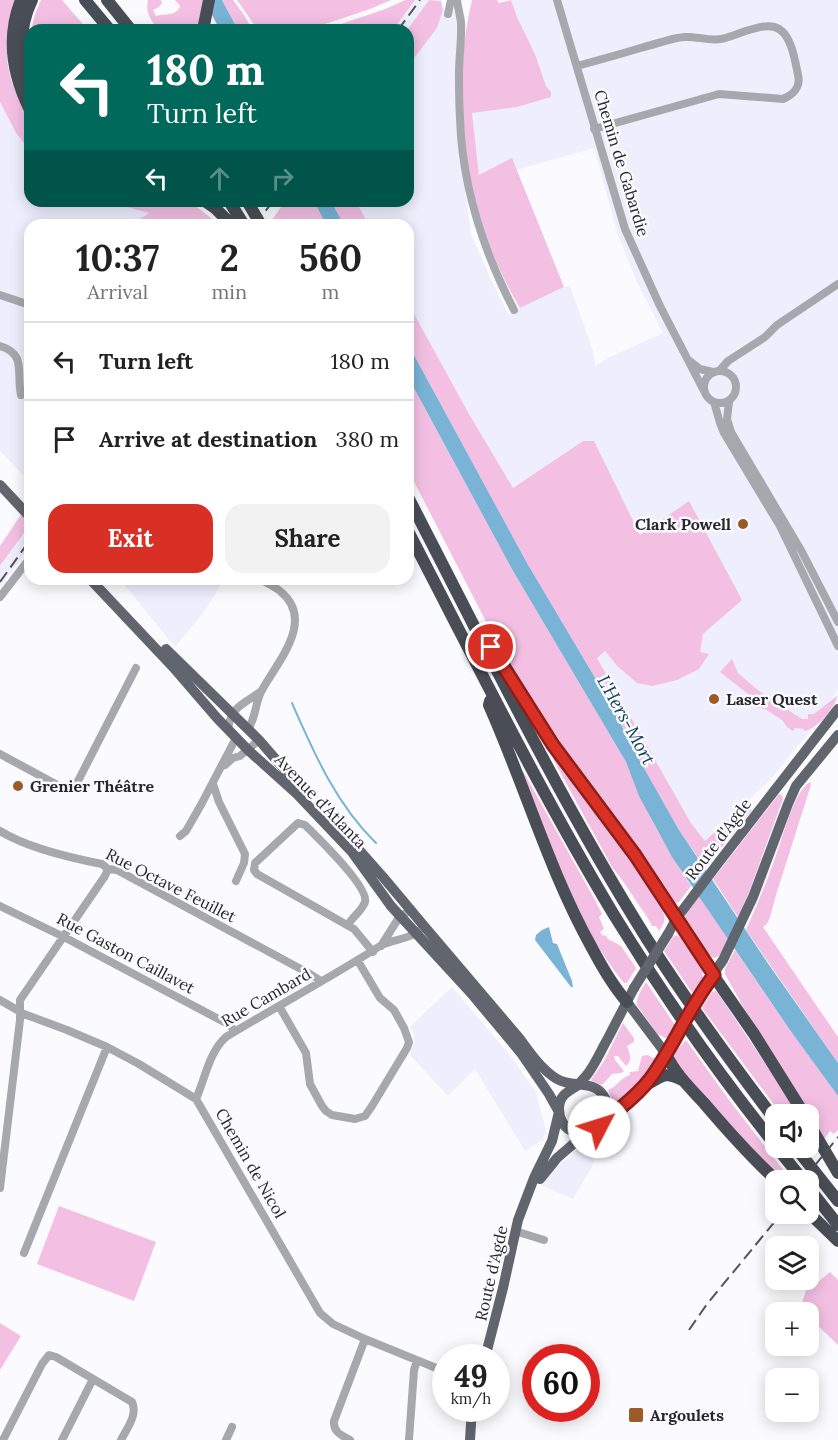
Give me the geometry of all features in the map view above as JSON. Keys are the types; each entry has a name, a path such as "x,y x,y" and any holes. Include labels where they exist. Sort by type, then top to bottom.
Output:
{"highway":[{"path":"21,0 14,26 12,48 15,71 24,98"},
{"path":"24,69 21,48 24,21 32,0"},
{"path":"85,0 105,24"},
{"path":"107,0 126,24"},
{"path":"205,24 209,0"},
{"path":"98,15 100,24"},
{"path":"214,207 226,219"},
{"path":"414,508 551,773 625,903 693,1009 765,1106"},
{"path":"414,543 572,843 637,951 701,1047 765,1132"},
{"path":"461,598 553,745 635,855 676,919"},
{"path":"492,694 489,705 506,741 546,852 581,928 602,966 627,1002"},
{"path":"714,975 798,1104"},
{"path":"669,1049 671,1064 684,1082 765,1170"},
{"path":"645,1085 665,1075 673,1076 684,1082"},
{"path":"819,1141 838,1173"},
{"path":"785,1158 795,1170"},
{"path":"804,1158 838,1201"},
{"path":"819,1201 838,1225"},
{"path":"819,1222 838,1240"}],"main road":[{"path":"0,476 24,505"},
{"path":"0,485 24,505"},
{"name":"Avenue d'Atlanta","path":"96,585 236,738 297,794 352,852 391,906 401,917 420,930 511,1028 530,1052 556,1078 577,1086"},
{"name":"Avenue d'Atlanta","path":"105,585 259,740 376,868 411,909 420,930 521,1053 559,1112"},
{"name":"Route d'Agde","path":"577,1086 592,1068 634,988 676,919 838,709"},
{"path":"236,738 248,729"},
{"path":"603,1123 608,1106 603,1095 594,1087 577,1086 562,1097 559,1112 563,1122 570,1130 586,1133 595,1130 629,1102 645,1085 669,1049 704,987 723,960 753,897 796,786 838,735"},
{"path":"676,919 714,975"},
{"path":"627,1002 669,1049"},
{"name":"Route d'Agde","path":"489,1344 515,1231 534,1178 552,1141 559,1112"},
{"name":"Route d'Agde","path":"527,1196 547,1168 586,1133"},
{"path":"470,1440 471,1422"}],"street":[{"path":"448,14 451,0"},
{"path":"457,0 461,22 459,72 461,149 479,228 514,310"},
{"name":"Chemin de Gabardie","path":"557,0 627,236 704,391"},
{"path":"577,66 682,37 720,39 764,26 772,26 787,37 799,78 796,90 783,99 719,94 594,129"},
{"path":"729,402 714,402 708,398 704,391 706,378 740,352 765,337 777,325 838,284"},
{"path":"0,295 24,303"},
{"path":"0,346 13,352 18,358 21,395"},
{"path":"731,375 732,363 740,352"},
{"path":"689,360 700,369 731,375 736,382 736,393 729,402 727,419 731,432 802,552 838,622"},
{"path":"714,402 724,432 780,526 838,646"},
{"path":"0,597 24,566"},
{"path":"248,729 261,692 293,636 296,620 287,599 270,585"},
{"path":"0,754 61,787 73,786 78,781 136,668"},
{"path":"228,729 236,708 261,692"},
{"path":"180,836 186,831 221,770 236,738"},
{"path":"221,770 229,761 240,756 259,740"},
{"path":"213,784 219,802 245,854 244,863 236,881"},
{"path":"348,925 364,903 364,894 346,868 305,825 298,823 255,863 254,870 257,874 348,925 377,949"},
{"name":"Rue Octave Feuillet","path":"0,831 9,837 37,847 102,864 108,869 122,873 321,981"},
{"path":"0,1188 20,1020 20,1000 108,869"},
{"name":"Rue Gaston Caillavet","path":"0,906 64,937 226,1023 234,1031"},
{"name":"Rue Cambard","path":"377,949 401,917 411,909"},
{"name":"Rue Cambard","path":"196,1099 219,1043 234,1031 390,941 420,930"},
{"path":"279,1006 306,1053 310,1084 322,1106 332,1115 355,1119 365,1116 409,1042 408,1035 394,1010 380,998 358,961"},
{"name":"Chemin de Nicol","path":"0,1000 19,1011 107,1047 196,1099 320,1313 333,1324 432,1367"},
{"path":"24,1253 107,1047"},
{"path":"0,1092 11,1092"},
{"path":"515,1231 544,1240"},
{"path":"350,1440 337,1432 334,1421 365,1339"},
{"path":"3,1440 42,1364 49,1356 56,1357 132,1402 134,1414 121,1440"},
{"path":"409,1440 414,1370 417,1361"},
{"path":"62,1440 93,1379"},
{"path":"226,1440 232,1427"}],"shaded area":[{"path":"0,0 15,0 8,33 7,55 10,76 24,108 24,143 0,102"},
{"path":"41,0 62,0 83,24 32,24"},
{"path":"148,0 161,0 159,7 153,10 156,16 176,12 180,6 175,0 203,0 199,24 154,24 147,4"},
{"path":"222,0 233,0 249,24 235,24"},
{"path":"237,0 391,0 325,24 254,24"},
{"path":"405,0 415,0 397,24 342,24"},
{"path":"415,0 429,0 411,24 397,24"},
{"path":"429,0 441,1 443,10 437,28 414,58 414,24 411,24"},
{"path":"472,0 497,0 499,3 511,0 535,54 546,86 551,92 551,97 517,107 472,113 479,175 512,158 564,287 520,308 501,273 486,236 467,158 462,119 462,78 465,39"},
{"path":"511,0 838,0 838,689 814,726 771,779 705,841 691,823 597,658 605,651 617,666 645,685 688,668 698,658 703,634 741,600 689,502 640,535 583,441 513,488 414,314 414,219 366,219 359,207 414,207 414,58 437,28 443,10 455,11 458,14 460,150 471,234 508,314 570,286 593,351 595,366 663,333 637,282 618,235 594,148 516,170 511,159 479,176 472,113 517,107 551,92 546,86 535,54"},
{"path":"0,102 24,143 24,207 128,207 158,215 156,219 24,219 24,476 0,451"},
{"path":"127,207 197,207 212,219 140,219 149,213"},
{"path":"281,207 317,207 323,219 273,219"},
{"path":"334,207 359,207 366,219 341,219"},
{"path":"414,314 513,488 583,441 594,441 640,535 689,501 742,600 703,634 700,652 709,654 699,669 677,680 652,686 637,683 617,666 605,651 597,658 691,823 705,841 747,802 752,810 705,868 679,830 610,703 527,563 414,355"},
{"path":"414,388 513,571 626,762 655,826 691,886 679,902 671,901 629,837 562,748 497,643 414,482"},
{"path":"24,510 24,533 0,566 0,546"},
{"path":"24,534 24,554 0,587 0,567"},
{"path":"125,585 220,585 206,609 175,647"},
{"path":"732,659 738,673 759,691 802,719 808,719 808,714 814,714 837,695 835,703 815,726 804,731 804,729 795,728 793,731 782,720 765,709 755,707 758,702 720,672"},
{"path":"554,755 613,834 663,910 665,919 659,931 656,926 652,926 612,867 553,759"},
{"path":"523,771 602,914 599,917 604,929 600,932 621,946 636,968 627,983 624,983 607,960 578,909 542,826 521,772"},
{"path":"810,782 770,917 763,927 838,1037 838,1063 746,930 768,878 793,806 804,787"},
{"path":"779,794 783,799 738,917 713,879"},
{"path":"699,896 728,939 721,953 714,958 708,954 685,919 686,913"},
{"path":"676,935 680,937 702,968 703,978 693,994 664,951"},
{"path":"735,950 838,1096 838,1130 834,1134 830,1131 823,1141 819,1134 819,1104 803,1104 756,1030 725,974 725,969"},
{"path":"646,982 675,1025 668,1037 657,1034 637,1005 638,996"},
{"path":"452,987 513,1059 536,1093 547,1134 543,1136 544,1141 542,1140 525,1151 475,1069 448,1096 410,1055 414,1034 410,1027"},
{"path":"712,992 717,992 792,1104 774,1104 702,1008"},
{"path":"623,1023 634,1038 634,1042 627,1046 630,1061 626,1066 618,1056 614,1056 624,1071 612,1074 602,1085 592,1081 591,1080 604,1061"},
{"path":"686,1040 765,1146 765,1158 774,1158 783,1170 770,1170 724,1123 675,1061 676,1052"},
{"path":"648,1055 656,1060 637,1085 615,1107 608,1090 630,1075 630,1072 638,1071 642,1056"},
{"path":"581,1146 595,1161 573,1199 542,1186 550,1173"},
{"path":"59,1206 156,1242 134,1301 37,1264"},
{"path":"830,1272 838,1280 838,1345 819,1327 819,1302 802,1302 806,1290 819,1290 819,1281"},
{"path":"0,1323 21,1336 0,1370"}],"water":[{"path":"204,0 222,0 235,24 217,24"},
{"path":"317,207 334,207 341,219 323,219"},
{"path":"414,355 527,563 610,703 679,830 838,1063 838,1096 792,1033 672,857 639,796 626,762 513,571 414,388"},
{"path":"549,927 553,943 557,944 573,987 535,940 536,935"}],"waterway":[{"path":"292,703 327,777 349,812 376,843"}],"railway":[{"path":"402,24 420,0"},
{"path":"260,219 268,207"},
{"path":"0,582 24,548"},
{"path":"811,1170 838,1137"},
{"path":"689,1330 707,1304 773,1224"}],"place":[{"name":"Clark Powell","path":"743,524"},
{"name":"Laser Quest","path":"714,699"},
{"name":"Grenier Théâtre","path":"18,786"},
{"name":"Argoulets","path":"636,1415"}],"route":[{"path":"491,647 553,745 635,855 714,975 704,987 662,1063 638,1094 599,1127"}],"water label":[{"name":"L'Hers-Mort","path":"626,720"}]}
